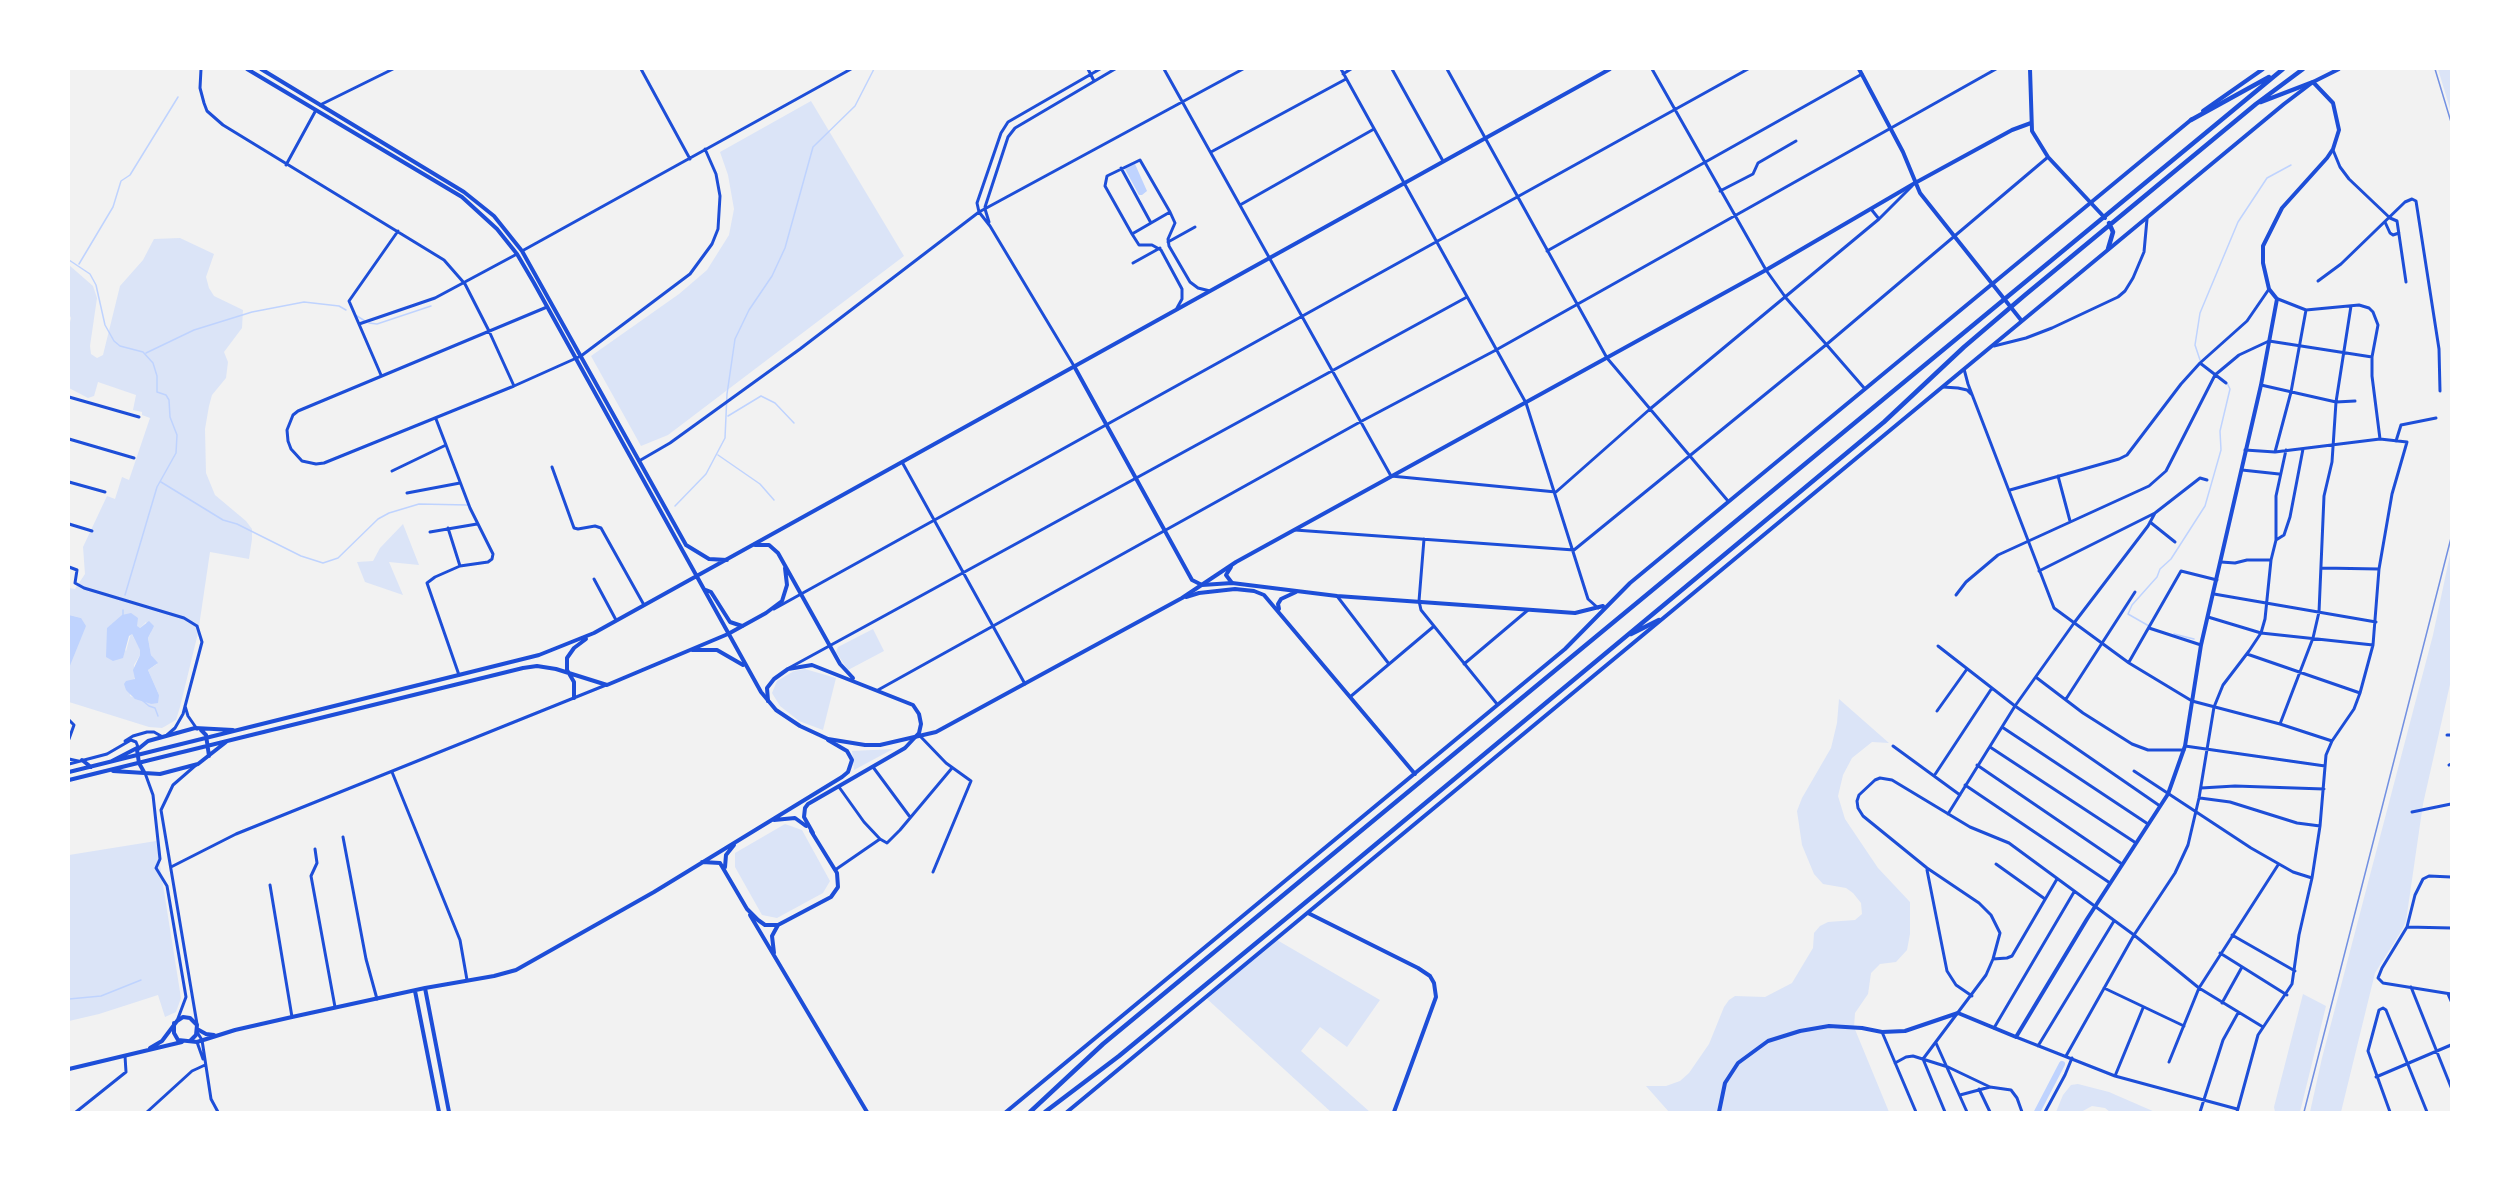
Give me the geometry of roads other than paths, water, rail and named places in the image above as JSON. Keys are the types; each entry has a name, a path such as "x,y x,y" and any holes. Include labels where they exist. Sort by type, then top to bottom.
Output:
{"main road":[{"path":"1045,1112 1119,1056 1884,422 1964,347 2010,308 2256,104 2303,69"},
{"path":"2191,120 2281,70"},
{"path":"1030,1112 1103,1044 2105,218 2281,70"},
{"path":"2256,104 2313,82"},
{"path":"2105,218 2110,225 2113,237 2108,249"},
{"path":"1623,638 1659,620"}],"street":[{"path":"201,69 200,88 207,111 223,125 444,260 465,284 514,386"},
{"path":"247,69 462,197 487,218 517,254 686,545 706,558 728,560"},
{"path":"69,1069 183,1042 197,1042 215,1035 335,1007 494,976 527,965 654,892 835,782 848,771 852,760 847,751 800,726 768,702 746,668 705,589 650,495 522,251 494,216 469,195 261,69"},
{"path":"320,105 393,69"},
{"path":"641,69 690,159"},
{"path":"522,251 851,69"},
{"path":"1088,69 1094,81"},
{"path":"1100,69 1008,122 1001,133 977,203 979,212 990,225 1074,366 1192,580 1202,585 1232,583 1337,596 1528,610 1584,612 1606,605"},
{"path":"990,225 985,209 1008,137 1014,128 1115,69"},
{"path":"1164,69 1390,476"},
{"path":"639,462 670,443 800,349 979,212 1243,69"},
{"path":"1341,69 1526,403 1588,599 1588,607 1584,612"},
{"path":"1343,74 1351,69"},
{"path":"1392,69 1443,160"},
{"path":"1447,69 1607,358 1728,501"},
{"path":"69,772 105,765 539,655 594,633 1610,69"},
{"path":"1652,69 1766,270 1786,298 1865,389"},
{"path":"163,877 171,869 236,834 607,685 742,626 1748,69"},
{"path":"879,690 1360,422 1496,350 1995,69"},
{"path":"2030,69 2031,123 2040,146 2105,218"},
{"path":"1006,1112 1564,649 1606,605 1728,501 2191,120 2263,69"},
{"path":"1067,1112 2021,320 2313,82 2339,69"},
{"path":"1547,251 1705,163 1860,71 1891,128 1915,183 1926,202 2021,320"},
{"path":"1211,152 1346,79"},
{"path":"2313,82 2333,103 2339,130 2333,149 2282,208 2263,246 2263,263 2269,289 2277,299 2306,310 2365,306 2376,317 2377,330 2372,357 2380,439"},
{"path":"286,165 316,110"},
{"path":"828,739 851,744 880,745 936,732 1182,598 1236,562 1766,270 1915,183 2012,130 2031,123"},
{"path":"1240,205 1374,129"},
{"path":"1720,190 1753,174 1758,163 1796,141"},
{"path":"547,307 381,375 293,415 287,429 288,441 296,457 309,463 324,463 579,358 700,264 718,229 720,196 716,174 705,149"},
{"path":"2333,149 2340,167 2349,179 2390,218 2397,221 2406,282"},
{"path":"1295,530 1574,550 1827,344 2048,157"},
{"path":"1160,248 1139,244 1105,186 1107,176 1137,159 1142,162 1175,223 1168,242 1190,282 1202,289 1212,291"},
{"path":"993,160 1000,162"},
{"path":"1121,168 1151,224"},
{"path":"1390,476 1556,492 1650,409 1880,219 1915,183"},
{"path":"2318,281 2341,264 2405,202 2412,199 2416,201 2439,349 2440,391"},
{"path":"1871,209 1880,219"},
{"path":"1132,234 1170,212"},
{"path":"1992,346 2026,338 2052,328 2118,297 2133,279 2144,252 2147,219"},
{"path":"2385,222 2390,233 2393,235 2399,233"},
{"path":"1168,242 1195,227"},
{"path":"381,375 349,301 398,231"},
{"path":"1133,263 1160,248"},
{"path":"1160,248 1182,289 1182,299 1173,312"},
{"path":"359,324 417,306 465,284 517,254"},
{"path":"2010,490 2127,454 2134,448 2164,403 2200,363 2247,321 2269,289"},
{"path":"768,702 769,685 788,669 1467,297"},
{"path":"2016,1037 2095,906 2168,794 2185,748 2201,645 2261,385 2277,299"},
{"path":"2280,724 2313,638 2319,612 2324,496 2334,444 2342,353 2351,306"},
{"path":"2275,452 2291,392 2306,310"},
{"path":"1956,595 1966,582 1988,562 2070,521 2149,486 2166,471 2215,375 2239,355 2269,341 2372,357"},
{"path":"2200,363 2226,383"},
{"path":"1964,369 2054,608 2129,663 2192,701 2280,724 2332,741"},
{"path":"2261,385 2336,402 2355,401"},
{"path":"1942,387 1967,390 1974,398"},
{"path":"69,397 139,417"},
{"path":"436,418 477,524 493,554 492,560 488,562 460,566 430,579 427,586 459,675"},
{"path":"2396,441 2401,425 2436,418"},
{"path":"69,439 134,458"},
{"path":"1719,1112 1725,1083 1738,1063 1768,1041 1800,1031 1829,1026 1882,1032 1910,1030 1958,1013 2115,1076 2237,1111 2254,1046 2263,1027 2287,995 2295,971 2299,935 2312,879 2320,826 2325,766 2332,741 2348,720 2360,693 2373,645 2379,569 2392,494 2407,442 2380,439 2275,452 2245,450"},
{"path":"392,471 446,445"},
{"path":"2276,540 2284,535 2290,517 2303,449"},
{"path":"2066,1056 2134,935 2160,899 2188,845 2199,798 2214,706 2223,685 2261,633 2268,605 2271,560 2276,540 2276,496 2286,450"},
{"path":"902,462 933,522 1025,684"},
{"path":"552,467 574,528 595,526 601,528 645,606"},
{"path":"2241,470 2279,474"},
{"path":"2058,476 2070,521"},
{"path":"2039,571 2155,513 2200,478 2207,480"},
{"path":"69,482 105,492"},
{"path":"407,493 460,483"},
{"path":"1948,814 2015,706 2155,513"},
{"path":"2150,522 2175,542"},
{"path":"69,524 92,531"},
{"path":"430,532 477,524"},
{"path":"448,528 460,566"},
{"path":"1424,539 1420,610 1497,704"},
{"path":"750,547 769,545 778,553 840,664 855,681"},
{"path":"2221,562 2235,564 2247,560 2271,560"},
{"path":"1232,583 1227,573 1236,562"},
{"path":"766,613 784,597 785,564"},
{"path":"69,567 77,570 75,583 84,588 184,618 197,626 202,642 185,705 177,725 164,735 105,765"},
{"path":"2322,568 2379,569"},
{"path":"2129,663 2181,571 2217,580"},
{"path":"594,579 617,621"},
{"path":"705,589 711,592 730,622 742,626"},
{"path":"1182,598 1216,590 1254,591 1264,594 1414,774"},
{"path":"1280,612 1278,604 1283,596 1303,591"},
{"path":"2066,699 2135,592"},
{"path":"2214,594 2376,622"},
{"path":"1337,596 1389,664"},
{"path":"1588,599 1599,609"},
{"path":"1464,664 1528,610"},
{"path":"2208,617 2261,633 2373,645"},
{"path":"1350,697 1433,627"},
{"path":"2149,628 2201,645"},
{"path":"574,698 574,682 566,662 568,655 594,633"},
{"path":"1938,646 2015,706 2160,806"},
{"path":"688,650 717,650 741,662 746,668"},
{"path":"2247,654 2360,693"},
{"path":"747,909 765,925 778,925 835,893 839,882 835,870 805,821 805,808 900,752 919,737 921,719 913,705 812,664 788,669"},
{"path":"69,780 515,669 537,666 607,685"},
{"path":"1937,711 1967,669"},
{"path":"2037,677 2116,735 2140,748 2148,750 2207,749 2325,766"},
{"path":"1934,776 1992,688"},
{"path":"185,705 188,716 207,739 209,746 207,758"},
{"path":"69,720 74,725 69,739"},
{"path":"2002,727 2148,825"},
{"path":"69,761 107,754 142,732 164,735 197,729 240,730"},
{"path":"919,737 952,768 971,781 933,872"},
{"path":"123,744 133,741 138,747 137,757 149,780 153,795 160,859 156,868 167,886 186,997 176,1022 162,1041 144,1052"},
{"path":"190,1041 197,1028 161,810 173,785 228,741"},
{"path":"1893,746 1959,795"},
{"path":"1989,746 2136,843"},
{"path":"81,760 92,768"},
{"path":"107,771 160,774 198,764"},
{"path":"1977,765 2122,864"},
{"path":"873,767 910,817"},
{"path":"839,787 880,839 886,843 892,839 952,768"},
{"path":"2134,771 2278,864 2312,879"},
{"path":"393,772 460,940 467,980"},
{"path":"1923,1059 1986,975 1994,959 2000,933 1991,915 1979,903 1927,868 1863,816 1857,801 1859,795 1875,780 1887,778 1970,827 2009,843 2134,935 2199,988 2263,1027"},
{"path":"1965,785 2110,883"},
{"path":"2200,788 2235,786 2324,789"},
{"path":"2199,798 2230,802 2297,824 2320,826"},
{"path":"2412,812 2451,804"},
{"path":"771,820 795,818 813,833"},
{"path":"343,837 366,960 377,999"},
{"path":"835,870 880,839"},
{"path":"725,868 726,855 735,843"},
{"path":"315,849 317,863 311,876 335,1007"},
{"path":"160,859 169,862"},
{"path":"701,862 718,862 725,868 867,1112"},
{"path":"1996,864 2045,899"},
{"path":"2169,1062 2199,988 2278,864"},
{"path":"1927,868 1947,971 1956,985 1972,996"},
{"path":"2451,877 2430,876 2423,879 2419,885 2407,927 2379,973 2379,980 2383,983 2450,994 2451,1001"},
{"path":"1994,959 2012,956 2057,879"},
{"path":"270,885 292,1017"},
{"path":"1994,1028 2074,891"},
{"path":"1308,913 1418,968 1434,983 1436,997 1394,1112"},
{"path":"2038,1046 2114,921"},
{"path":"775,957 772,940 778,925"},
{"path":"2407,927 2451,928"},
{"path":"2232,935 2295,971"},
{"path":"2220,953 2287,995"},
{"path":"2222,1003 2242,967"},
{"path":"2411,987 2451,1087"},
{"path":"425,988 449,1112"},
{"path":"2104,988 2184,1026"},
{"path":"415,991 439,1112"},
{"path":"2115,1076 2143,1008"},
{"path":"2390,1112 2368,1052 2379,1010 2383,1008 2386,1010 2427,1112"},
{"path":"2200,1112 2223,1040 2238,1013"},
{"path":"176,1022 186,1017 193,1020 202,1040 204,1063"},
{"path":"176,1022 175,1036 183,1042"},
{"path":"197,1028 206,1034 215,1035"},
{"path":"1882,1032 1917,1112"},
{"path":"197,1042 214,1107 218,1112"},
{"path":"1936,1043 1967,1112"},
{"path":"2376,1077 2451,1046"},
{"path":"76,1112 126,1072 125,1056"},
{"path":"1895,1063 1906,1057 1923,1059 1948,1067 1990,1087"},
{"path":"2045,1112 2072,1058"},
{"path":"1923,1059 1945,1112"},
{"path":"147,1112 204,1063"},
{"path":"1960,1095 1990,1087 2007,1089 2014,1093 2022,1112"},
{"path":"1979,1089 1990,1112"},
{"path":"209,1112 214,1107"}],"water":[{"path":"1135,164 1147,191 1142,195 1139,195 1125,169"},
{"path":"131,613 138,618 137,626 140,628 149,621 154,626 148,638 151,655 158,663 148,670 159,695 158,703 151,704 135,699 126,690 124,684 126,681 135,679 133,670 140,655 132,634 129,636 123,658 113,661 106,657 107,628 122,615"},
{"path":"69,615 81,618 86,626 69,668"}],"waterway":[{"path":"675,506 706,474 725,438 727,394 735,339 749,310 772,276 785,248 813,147 855,106 874,69"},
{"path":"79,264 113,207 121,181 130,175 178,97"},
{"path":"2200,360 2195,345 2200,313 2238,222 2267,178 2291,165"},
{"path":"69,260 90,274 96,285 105,325 114,341 120,346 143,352 153,363 157,376 157,392 166,395 169,400 170,417 177,435 176,453 157,487 125,595"},
{"path":"146,353 194,330 252,312 304,302 339,306 346,310"},
{"path":"369,323 377,324 431,306"},
{"path":"357,316 365,321"},
{"path":"2149,626 2128,614 2132,605 2157,577 2160,569 2171,559 2205,506 2221,450 2220,431 2230,389 2227,383"},
{"path":"728,416 761,396 775,403 794,423"},
{"path":"718,455 760,484 774,500"},
{"path":"161,482 223,520 237,524 301,556 323,563 338,558 378,519 389,513 419,504 468,505"},
{"path":"123,610 123,615"},
{"path":"2174,634 2194,639"},
{"path":"143,701 155,708 158,716"},
{"path":"69,999 101,996 141,980"},
{"path":"2037,1112 2062,1064"}],"railway":[{"path":"2435,69 2451,122"},
{"path":"2304,1112 2451,538"}]}
